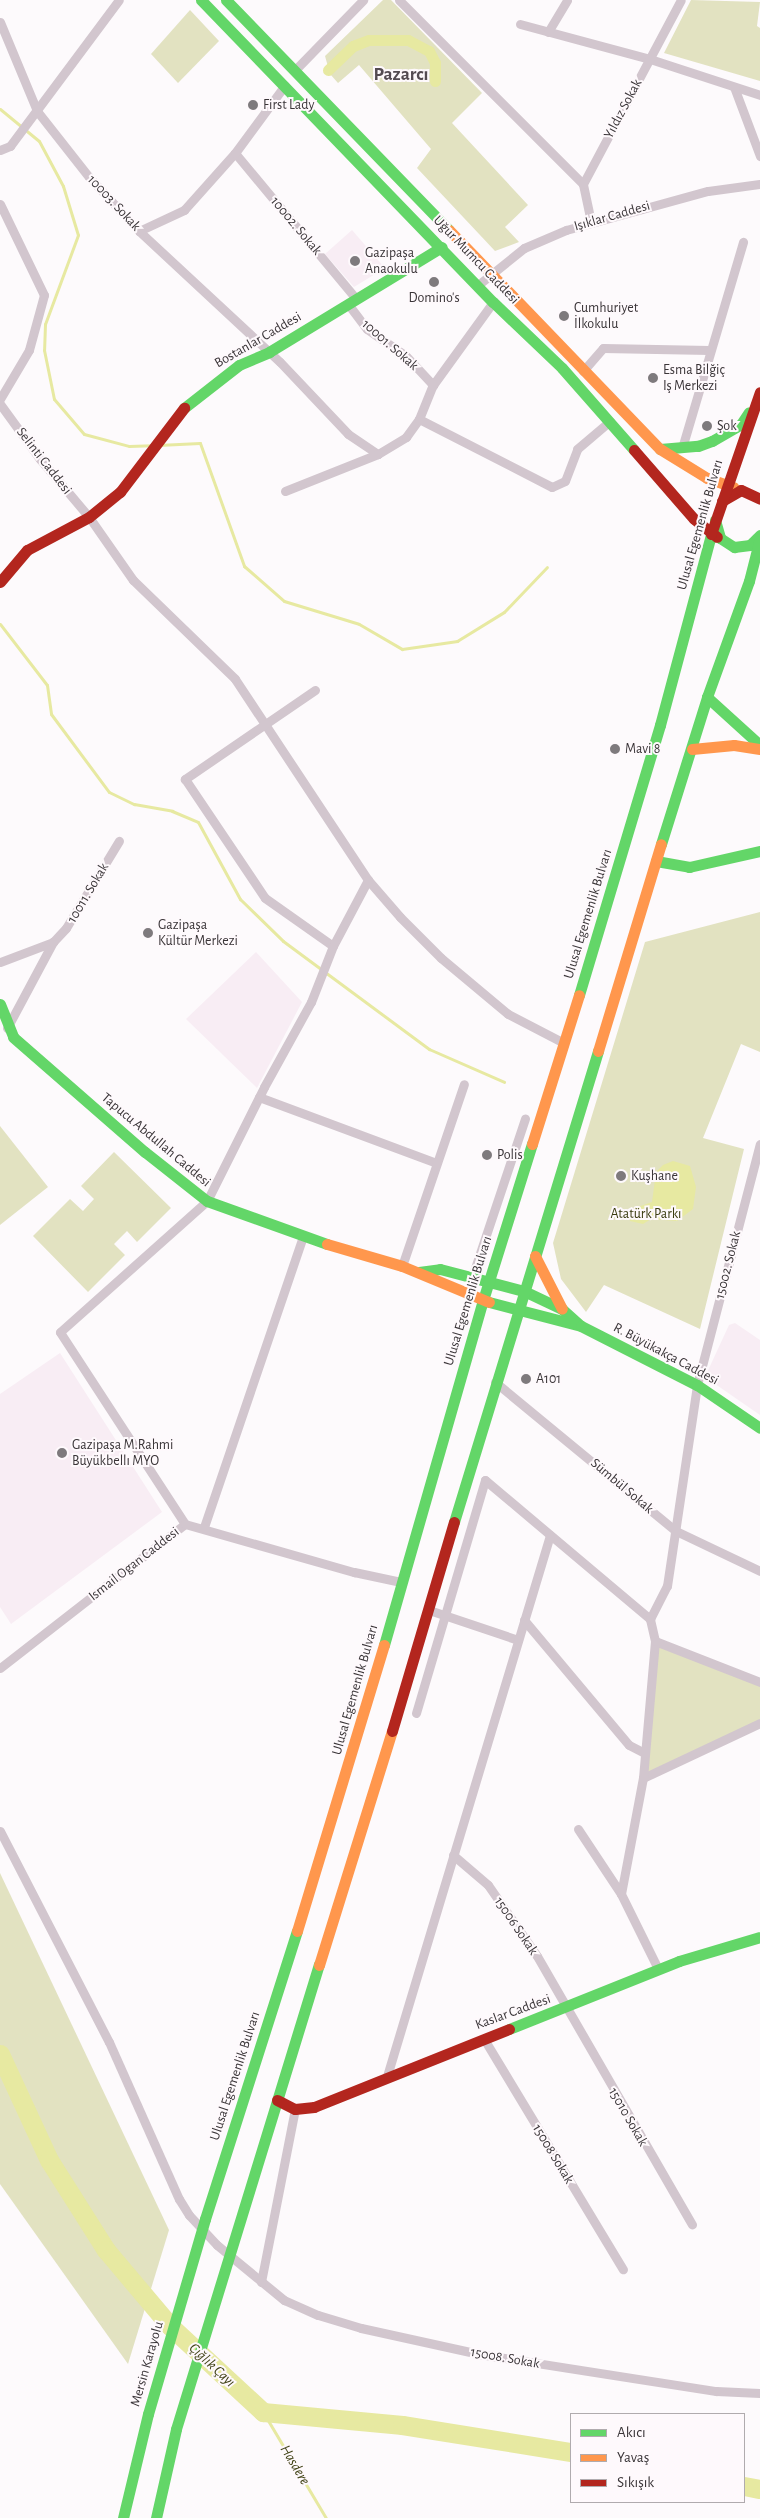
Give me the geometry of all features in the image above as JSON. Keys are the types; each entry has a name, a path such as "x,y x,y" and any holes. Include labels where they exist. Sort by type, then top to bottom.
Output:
{"main road":[{"name":"Uğur Mumcu Caddesi","path":"200,0 285,85 493,302 562,368 694,519 730,545 758,558"},
{"name":"Uğur Mumcu Caddesi","path":"226,0 660,449 707,478 760,499"},
{"name":"Bostanlar Caddesi","path":"0,582 27,550 89,516 120,492 185,407 239,365 269,352 442,247"},
{"path":"660,449 682,448 712,441 741,424 760,391"},
{"name":"Ulusal Egemenlik Bulvarı","path":"205,2219 350,1763 483,1300 564,1043 660,725 716,516 760,391"},
{"path":"722,501 741,490"},
{"path":"716,516 716,532 730,545 750,545 760,536"},
{"path":"156,2518 176,2429 429,1610 495,1382 707,697 758,558 760,536"},
{"path":"707,697 760,747"},
{"path":"692,749 734,745 760,747"},
{"path":"656,861 689,866 760,851"},
{"name":"Tapucu Abdullah Caddesi","path":"0,1004 7,1028 18,1042 144,1152 207,1200 303,1237 419,1272 436,1282 483,1300"},
{"path":"535,1256 562,1309"},
{"name":"Tapucu Abdullah Caddesi","path":"419,1272 440,1269 489,1281"},
{"name":"R. Büyükakça Caddesi","path":"489,1281 524,1291 562,1309 581,1326"},
{"name":"R. Büyükakça Caddesi","path":"483,1300 518,1312 581,1326 697,1385 760,1428"},
{"name":"Kaslar Caddesi","path":"295,2109 314,2107 387,2076 565,2008 658,1969 760,1937"},
{"path":"277,2100 295,2109"},
{"name":"Mersin Karayolu","path":"123,2518 148,2414 205,2219"}],"street":[{"path":"0,150 10,146 119,0"},
{"path":"295,70 363,0"},
{"path":"399,0 583,184 591,222"},
{"path":"548,32 567,0"},
{"name":"Yıldız Sokak","path":"583,184 681,0"},
{"name":"10003. Sokak","path":"0,22 37,111 89,177 139,231 269,352 348,434 378,454"},
{"path":"520,24 650,59 760,95"},
{"path":"139,231 184,210 235,153 285,85"},
{"path":"734,87 760,156"},
{"name":"10002. Sokak","path":"235,153 352,301"},
{"name":"Işıklar Caddesi","path":"478,285 524,248 591,222 708,191 760,183"},
{"path":"0,204 44,296 29,350 0,399"},
{"path":"682,448 709,350 743,242"},
{"name":"10001. Sokak","path":"352,301 367,329 406,356 433,385"},
{"path":"285,491 378,454 406,437 419,419 433,385 493,302"},
{"path":"583,371 603,348 709,350"},
{"name":"Selinti Caddesi","path":"0,404 40,459 89,516 133,580 235,679 267,723 368,880 441,958 508,1014 564,1043"},
{"path":"419,419 552,487 565,480 577,449 610,421"},
{"path":"315,690 185,779 265,898 333,946"},
{"name":"10011. Sokak","path":"7,1028 53,942 66,928 119,841"},
{"path":"185,1524 60,1332 207,1200 259,1097 313,997 333,946 368,880"},
{"name":"10011. Sokak","path":"0,962 53,942"},
{"path":"402,1266 464,1084"},
{"path":"259,1097 436,1162"},
{"path":"472,1277 525,1119"},
{"name":"15002. Sokak","path":"650,1618 667,1586 697,1385 760,1144"},
{"path":"204,1527 303,1237"},
{"name":"Sümbül Sokak","path":"495,1382 676,1532 760,1571"},
{"path":"416,1713 485,1480 650,1618 655,1641 643,1778 621,1894"},
{"name":"Ismail Ogan Caddesi","path":"0,1668 185,1524 204,1527 354,1572 401,1582"},
{"path":"387,2076 550,1535"},
{"path":"429,1610 518,1640"},
{"path":"524,1620 629,1745 645,1753"},
{"path":"655,1641 760,1682"},
{"path":"643,1778 760,1724"},
{"path":"578,1829 621,1894 658,1969"},
{"name":"15008. Sokak","path":"0,1830 109,2042 178,2199 200,2228 261,2282 301,2309 361,2328 479,2354 580,2371 716,2391 760,2394"},
{"name":"15006 Sokak","path":"453,1854 476,1871 504,1906 547,1973 565,2008"},
{"name":"15010 Sokak","path":"565,2008 692,2225"},
{"name":"15008 Sokak","path":"484,2039 623,2269"},
{"path":"261,2282 295,2109"}],"shaded area":[{"name":"Gazipaşa Anaokulu","path":"352,230 385,268 354,287 325,254"},
{"path":"256,952 302,1002 257,1088 186,1019"},
{"path":"673,1161 690,1166 696,1187 693,1209 677,1221 651,1219 643,1224 630,1221 629,1213 635,1208 652,1202 656,1172 663,1165"},
{"path":"735,1323 760,1340 760,1415 705,1377 729,1325"},
{"name":"Gazipaşa M.Rahmi Büyükbellı MYO","path":"60,1353 162,1512 11,1624 0,1607 0,1394"}],"green space":[{"path":"383,0 391,0 482,93 452,123 528,205 505,227 519,242 495,251 417,168 431,149 359,65 338,83 330,74 325,56"},
{"path":"691,0 760,2 757,26 760,28 760,81 664,53"},
{"path":"190,10 219,41 178,83 151,54"},
{"name":"Atatürk Parkı","path":"760,912 760,1052 741,1044 703,1138 744,1149 700,1329 604,1285 586,1312 561,1279 553,1243 645,942"},
{"path":"0,1126 48,1187 0,1225"},
{"path":"114,1152 171,1208 137,1242 127,1231 114,1244 125,1255 88,1292 33,1236 70,1199 83,1211 94,1199 81,1186"},
{"path":"655,1641 760,1682 760,1723 643,1778"},
{"path":"0,1873 169,2230 128,2364 0,2184"}],"waterway":[{"path":"328,70 353,46 369,40 408,40 429,51 435,63 435,81"},
{"path":"0,109 39,141 63,186 78,235 45,324 44,350 54,399 84,434 129,446 152,445"},
{"path":"158,445 200,443 244,566 284,601 359,624 402,649 457,641 504,612 547,567"},
{"path":"0,624 47,685 51,714 109,792 134,804 172,811 198,822 240,899 283,941 429,1049 504,1082"},
{"name":"Çığlık Çayı","path":"0,2054 49,2160 106,2250 170,2326 263,2412 402,2425 570,2452"},
{"name":"Hasdere","path":"263,2412 326,2518"},
{"name":"Çığlık Çayı","path":"745,2486 760,2489"}],"traffic: fast":[{"path":"201,0 493,302 562,368 634,450"},
{"path":"226,0 449,230"},
{"path":"184,408 239,365 269,352 442,247"},
{"path":"660,449 698,446 712,441 741,424 749,412"},
{"path":"715,520 720,538 734,547 750,545 760,535"},
{"path":"579,995 660,725 711,534"},
{"path":"661,844 707,697 749,581 760,538"},
{"path":"707,697 760,745"},
{"path":"656,861 689,867 760,851"},
{"path":"0,1004 13,1037 145,1152 207,1201 327,1244"},
{"path":"454,1522 598,1051"},
{"path":"384,1645 483,1300 532,1144"},
{"path":"419,1272 440,1269 524,1291 562,1309 580,1325"},
{"path":"489,1302 581,1326 697,1385 760,1428"},
{"path":"123,2518 148,2414 205,2219 297,1931"},
{"path":"509,2029 679,1961 760,1937"},
{"path":"156,2518 176,2429 319,1965"}],"traffic: slow":[{"path":"449,230 660,449 707,478 733,487"},
{"path":"692,749 734,745 760,749"},
{"path":"598,1051 661,844"},
{"path":"532,1144 579,995"},
{"path":"327,1244 402,1266 489,1302"},
{"path":"535,1256 562,1309"},
{"path":"297,1931 384,1645"},
{"path":"319,1965 392,1731"}],"traffic: jam":[{"path":"711,534 760,392"},
{"path":"0,582 27,550 89,517 120,492 184,408"},
{"path":"634,450 694,519 717,537"},
{"path":"722,501 741,490 760,499"},
{"path":"392,1731 454,1522"},
{"path":"277,2100 295,2109 314,2107 509,2029"}],"place":[{"name":"First Lady","path":"253,105"},
{"name":"Gazipaşa Anaokulu","path":"355,261"},
{"name":"Domino's","path":"434,282"},
{"name":"Cumhuriyet İlkokulu","path":"564,316"},
{"name":"Esma Bilğiç Iş Merkezi","path":"653,378"},
{"name":"Şok","path":"707,426"},
{"name":"Mavi 8","path":"615,749"},
{"name":"Gazipaşa Kültür Merkezi","path":"148,933"},
{"name":"Polis","path":"487,1155"},
{"name":"Kuşhane","path":"621,1176"},
{"name":"A101","path":"526,1379"},
{"name":"Gazipaşa M.Rahmi Büyükbellı MYO","path":"62,1453"}],"district":[{"name":"Pazarcı","path":"401,75"}]}
